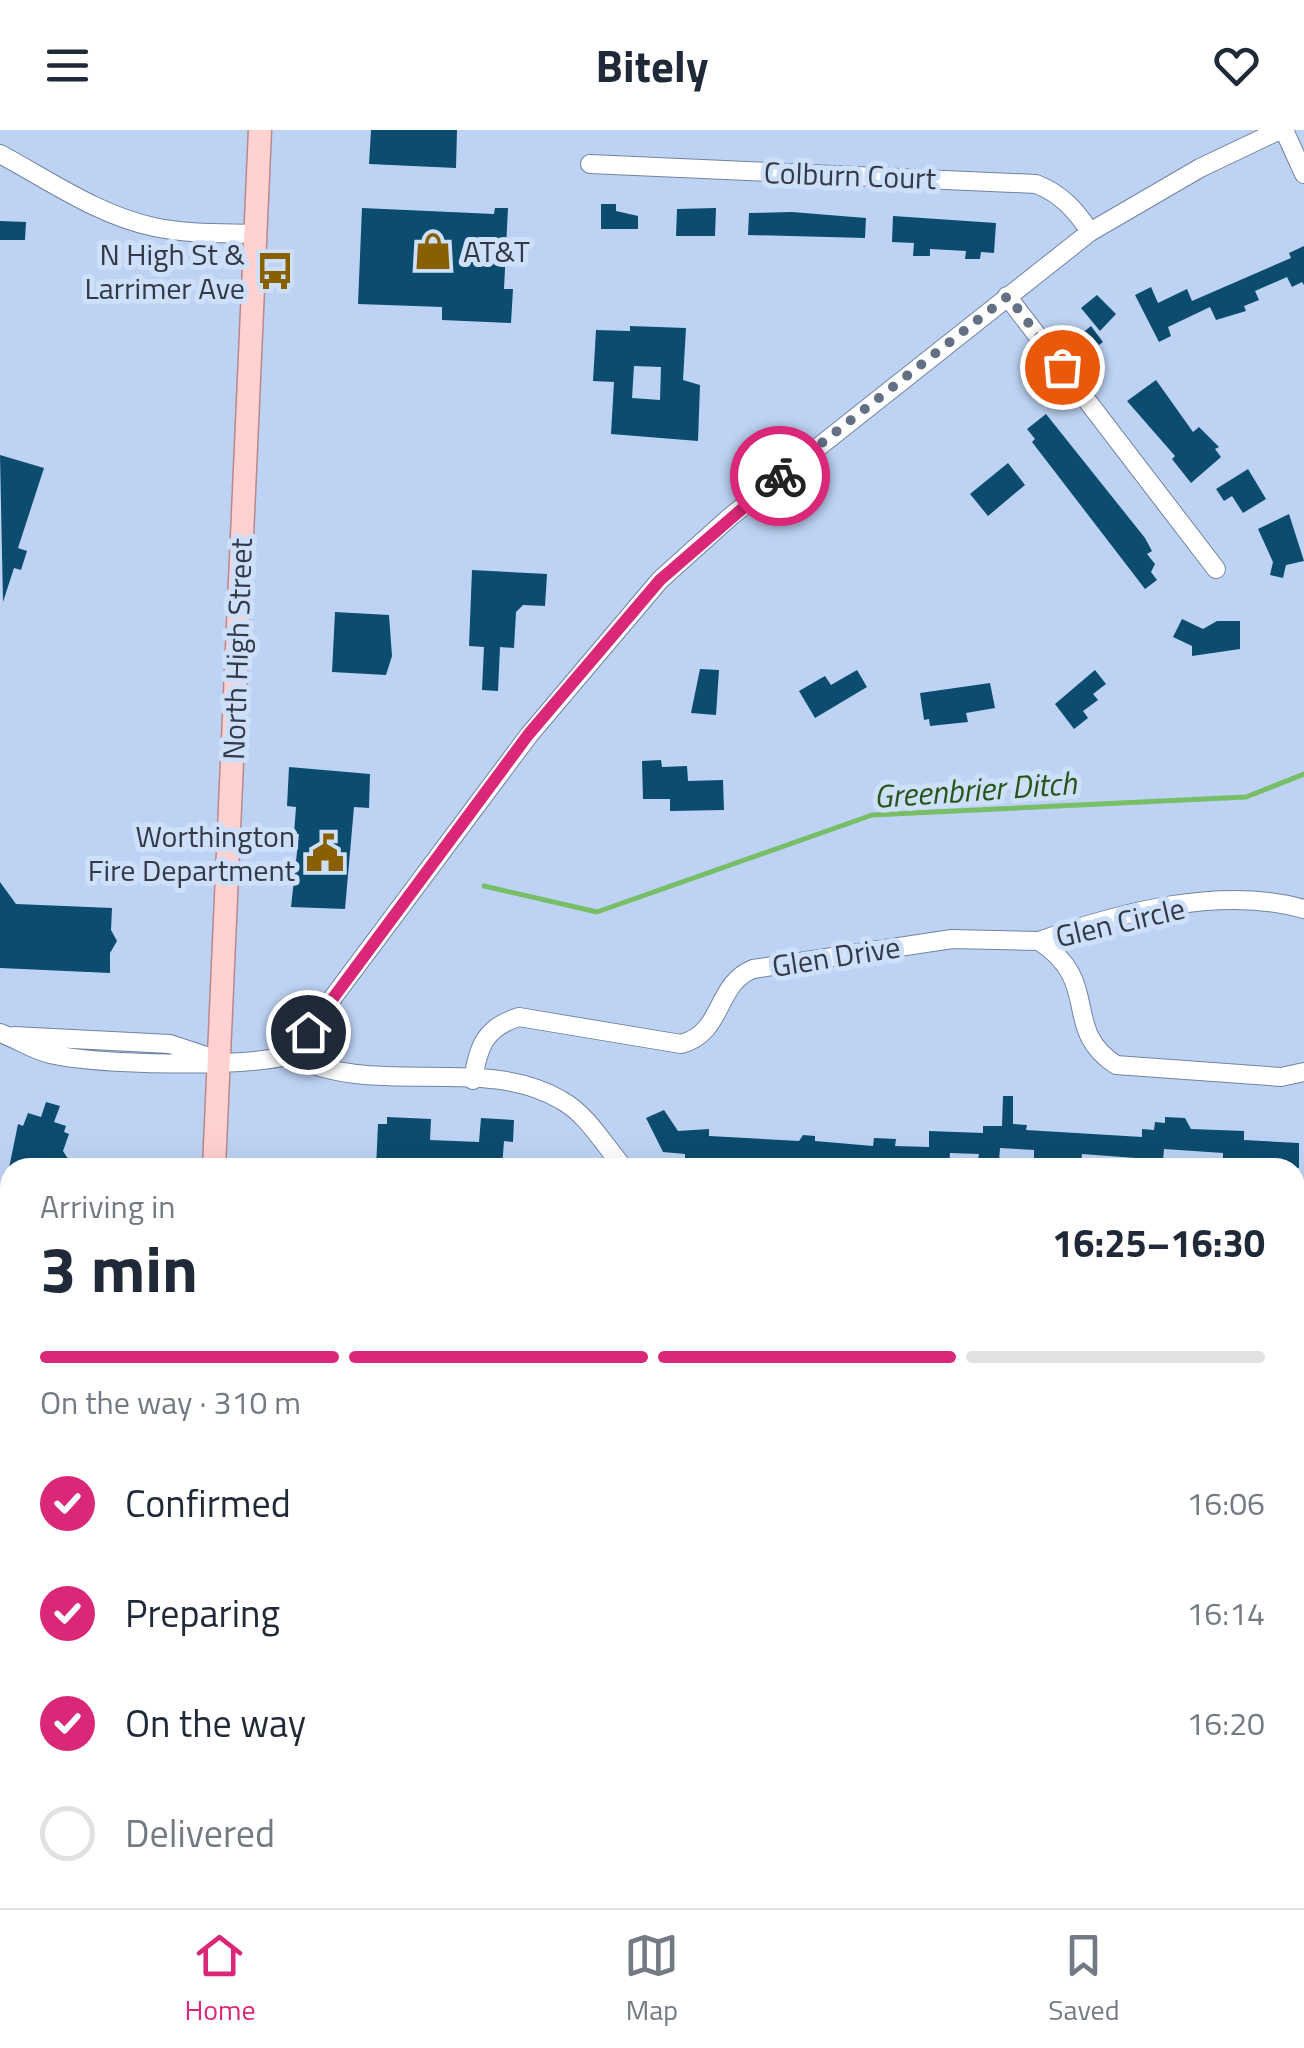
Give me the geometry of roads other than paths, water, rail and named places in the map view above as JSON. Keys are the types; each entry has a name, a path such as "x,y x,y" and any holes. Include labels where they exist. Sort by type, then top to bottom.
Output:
{"main road":[{"name":"North High Street","path":"215,1158 260,130"}],"street":[{"path":"290,1056 528,735 660,580 730,516 1090,232 1200,168 1282,130 1304,174"},
{"path":"0,154 79,200 127,219 186,231 254,234"},
{"name":"Colburn Court","path":"590,164 1036,184 1051,190 1074,209 1090,232"},
{"path":"1008,296 1216,569"},
{"name":"Glen Circle","path":"1038,941 1168,906 1243,902 1304,908"},
{"name":"Glen Drive","path":"473,1080 486,1036 494,1027 518,1017 681,1044 705,1032 731,983 753,969 952,938 1038,941"},
{"name":"Glen Circle","path":"1038,941 1057,953 1075,976 1087,1035 1098,1053 1116,1065 1281,1076 1304,1072"},
{"path":"4,1035 47,1054 86,1059 257,1064 290,1056 344,1074 473,1080 530,1088 562,1100 615,1158"}],"waterway":[{"name":"Greenbrier Ditch","path":"484,886 597,912 872,815 1246,797 1304,774"}],"place":[{"name":"AT&T","path":"433,251"},
{"name":"N High St & Larrimer Ave","path":"275,271"},
{"name":"Worthington Fire Department","path":"325,853"}]}
